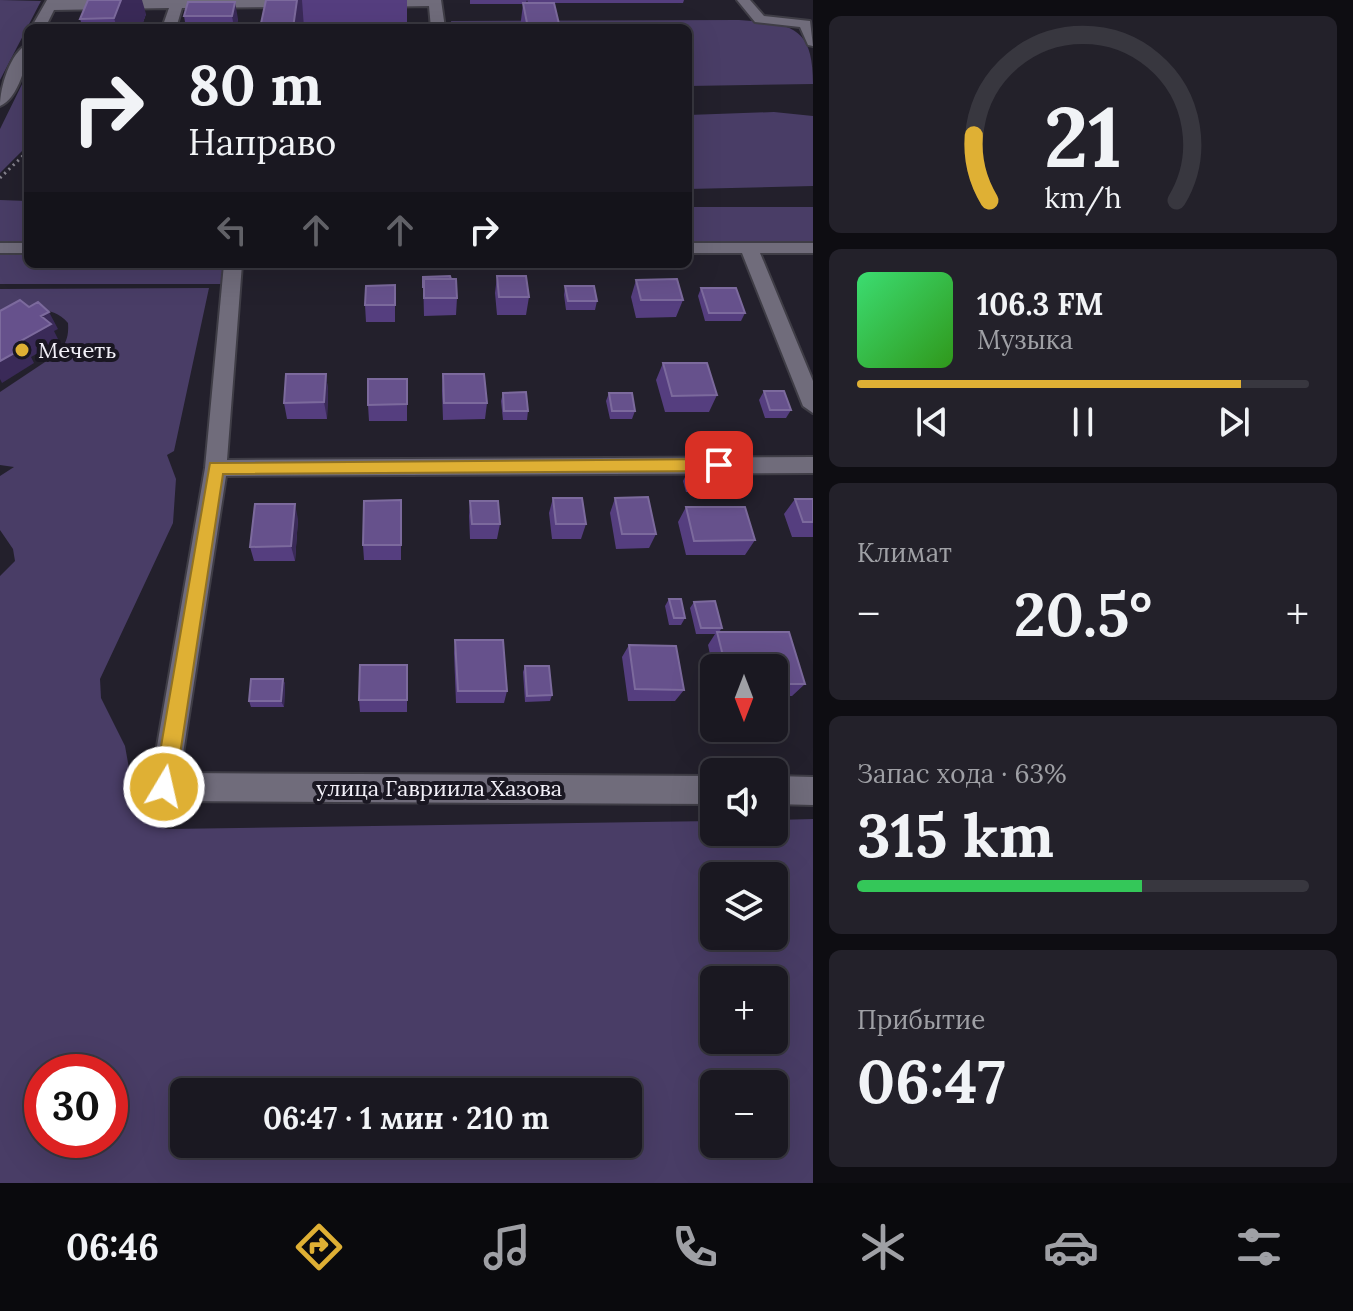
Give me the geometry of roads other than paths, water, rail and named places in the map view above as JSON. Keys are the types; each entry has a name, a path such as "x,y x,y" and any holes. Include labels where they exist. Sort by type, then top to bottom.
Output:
{"street":[{"path":"743,0 760,19 805,24 813,42"},
{"path":"358,3 435,1 438,24"},
{"path":"40,24 51,3 313,3"},
{"path":"170,24 177,4"},
{"path":"0,102 24,56"},
{"path":"0,248 24,248"},
{"path":"692,248 813,248"},
{"path":"749,248 813,406"},
{"path":"233,268 216,468 813,465"},
{"name":"улица Гавриила Хазова","path":"216,468 164,787 700,790"},
{"path":"788,790 813,791"}],"place":[{"name":"Мечеть","path":"22,350"}]}
